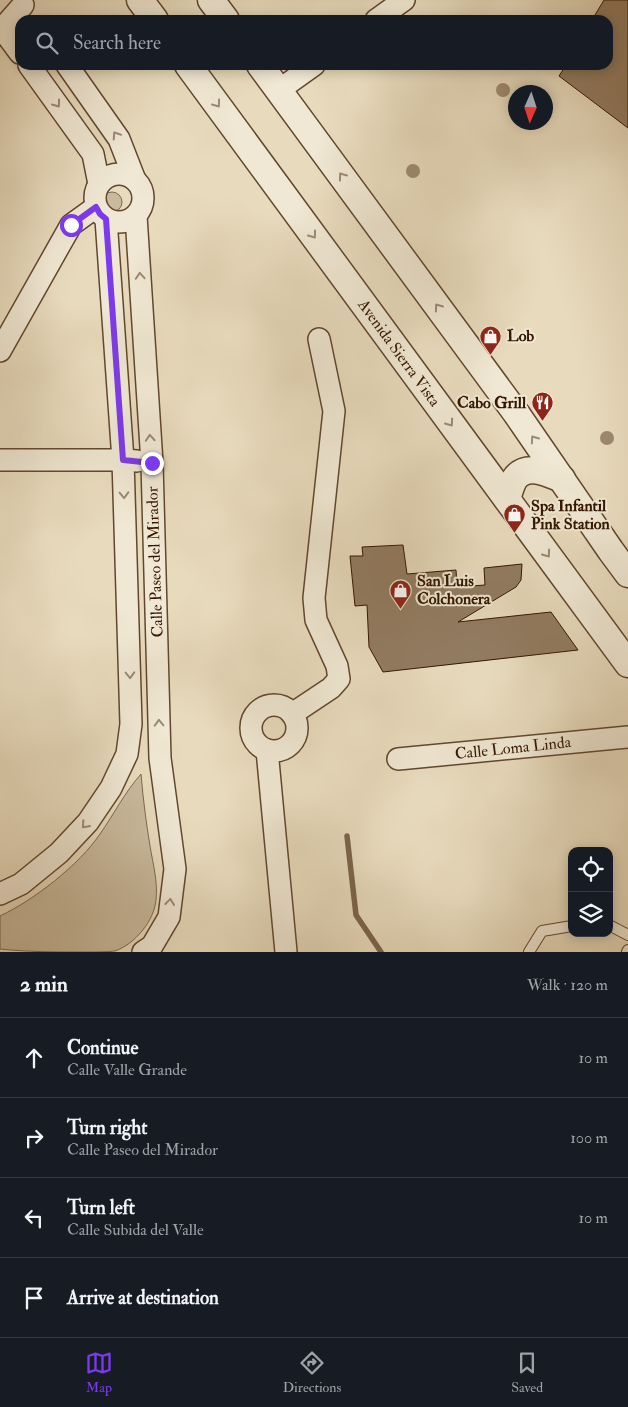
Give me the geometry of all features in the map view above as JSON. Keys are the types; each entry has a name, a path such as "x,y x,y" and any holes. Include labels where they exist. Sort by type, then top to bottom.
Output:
{"street":[{"path":"140,0 151,15"},
{"path":"212,0 222,15"},
{"path":"383,15 404,0"},
{"path":"15,17 1,28 15,46"},
{"path":"33,70 94,154 99,184"},
{"path":"71,70 119,139 135,180"},
{"name":"Avenida Sierra Vista","path":"192,70 628,664"},
{"path":"264,70 516,413 610,551 628,574"},
{"path":"279,90 307,70"},
{"path":"119,174 128,175 135,180 144,194 144,202 136,216 129,221 121,223 114,222 101,213 95,200 99,184 104,179 119,174"},
{"path":"0,351 71,225 101,213"},
{"name":"Calle Paseo del Mirador","path":"0,894 21,884 59,853 88,822 111,788 127,754 131,724 123,460 101,213"},
{"name":"Calle Paseo del Mirador","path":"136,216 152,463 160,758 175,869 168,917 151,950"},
{"path":"292,714 331,688 339,679 337,666 316,620 314,598 334,411 319,340"},
{"path":"0,460 123,460 152,463"},
{"path":"507,499 514,479 522,472 536,469 562,479"},
{"path":"128,638 157,636"},
{"path":"271,705 286,708 292,714 296,721 297,729 296,737 291,744 276,751 266,750 259,746 255,741 251,725 254,716 259,710 271,705"},
{"name":"Calle Loma Linda","path":"398,759 628,737"},
{"path":"266,750 286,952"},
{"path":"127,754 152,755 160,758"}],"lane":[{"path":"529,952 542,931 568,927"},
{"path":"613,927 628,936"}],"shaded area":[{"path":"108,192 116,192 122,198 122,206 116,212 108,212 102,206 102,198"},
{"path":"141,774 156,880 156,900 152,916 142,931 130,943 115,951 52,952 0,949 0,916 27,901 55,881 80,858 100,834"}],"building":[{"path":"604,0 628,0 628,128 559,76 563,70 613,70 613,15 595,15"},
{"name":"San Luis Colchonera","path":"403,545 407,574 456,570 457,587 485,585 484,568 522,564 521,580 516,587 458,622 551,612 578,650 383,672 369,647 367,605 355,606 350,556 363,556 362,547"}],"waterway":[{"path":"347,836 356,915 381,952"}],"place":[{"name":"Lob","path":"491,355"},
{"name":"Cabo Grill","path":"542,422"},
{"name":"Spa Infantil Pink Station","path":"515,534"},
{"name":"San Luis Colchonera","path":"401,609"}],"route":[{"path":"71,225 96,207 106,219 123,460 152,463"}]}
